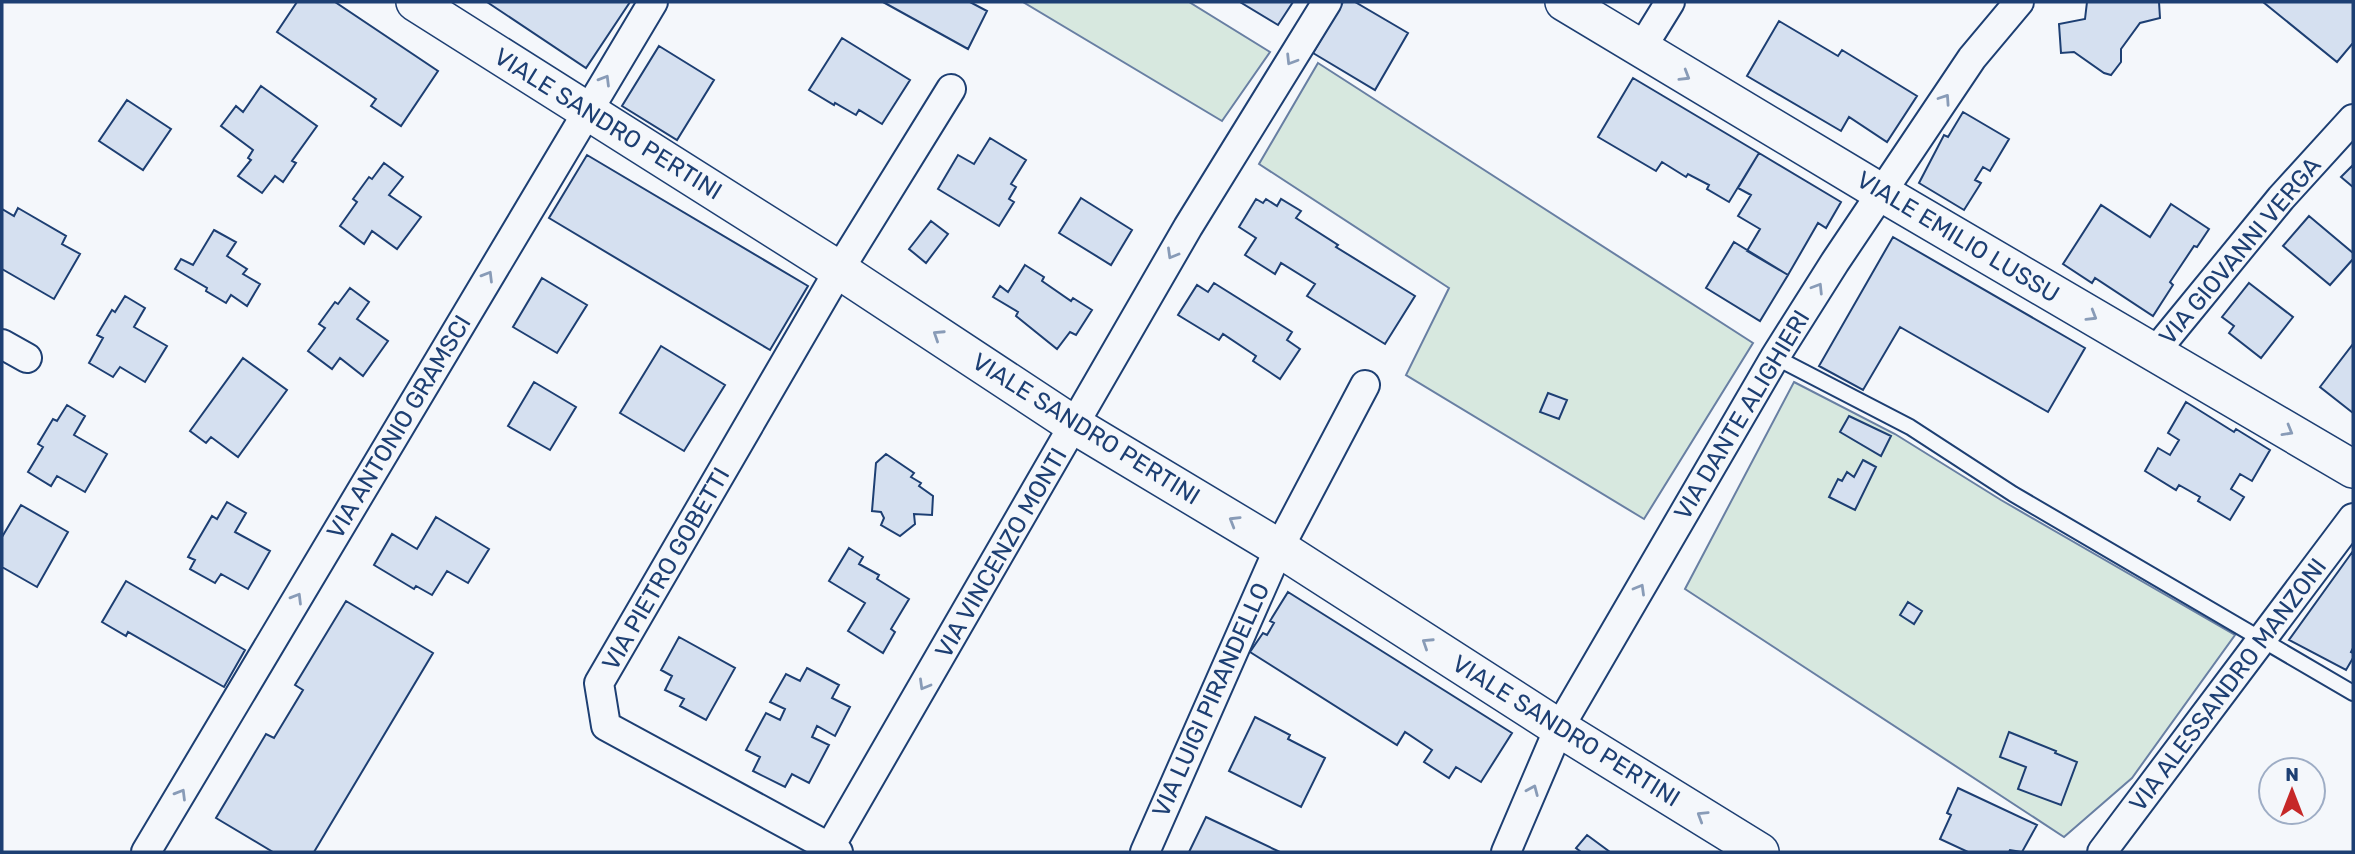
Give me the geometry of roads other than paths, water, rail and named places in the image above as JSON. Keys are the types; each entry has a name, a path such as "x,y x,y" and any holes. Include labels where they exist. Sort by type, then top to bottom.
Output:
{"street":[{"name":"VIALE SANDRO PERTINI","path":"415,2 839,270 1074,425 1279,548 1559,728 1760,852"},
{"name":"VIA ANTONIO GRAMSCI","path":"146,852 653,2"},
{"name":"VIA VINCENZO MONTI","path":"831,851 1188,227 1327,2"},
{"name":"VIALE EMILIO LUSSU","path":"1564,2 1882,193 2353,469"},
{"path":"1641,49 1670,2"},
{"name":"VIA DANTE ALIGHIERI","path":"1506,852 1559,728 1774,357 1972,58 2019,2"},
{"path":"839,270 951,89"},
{"name":"VIA GIOVANNI VERGA","path":"2154,353 2281,198 2353,118"},
{"name":"VIA PIETRO GOBETTI","path":"831,851 606,726 599,683 839,270"},
{"path":"2,344 27,358"},
{"name":"VIA LUIGI PIRANDELLO","path":"1145,852 1279,548 1365,385"},
{"name":"VIA ALESSANDRO MANZONI","path":"2102,852 2353,518"}],"lane":[{"path":"1774,357 1910,427 2013,494 2353,693"}]}
